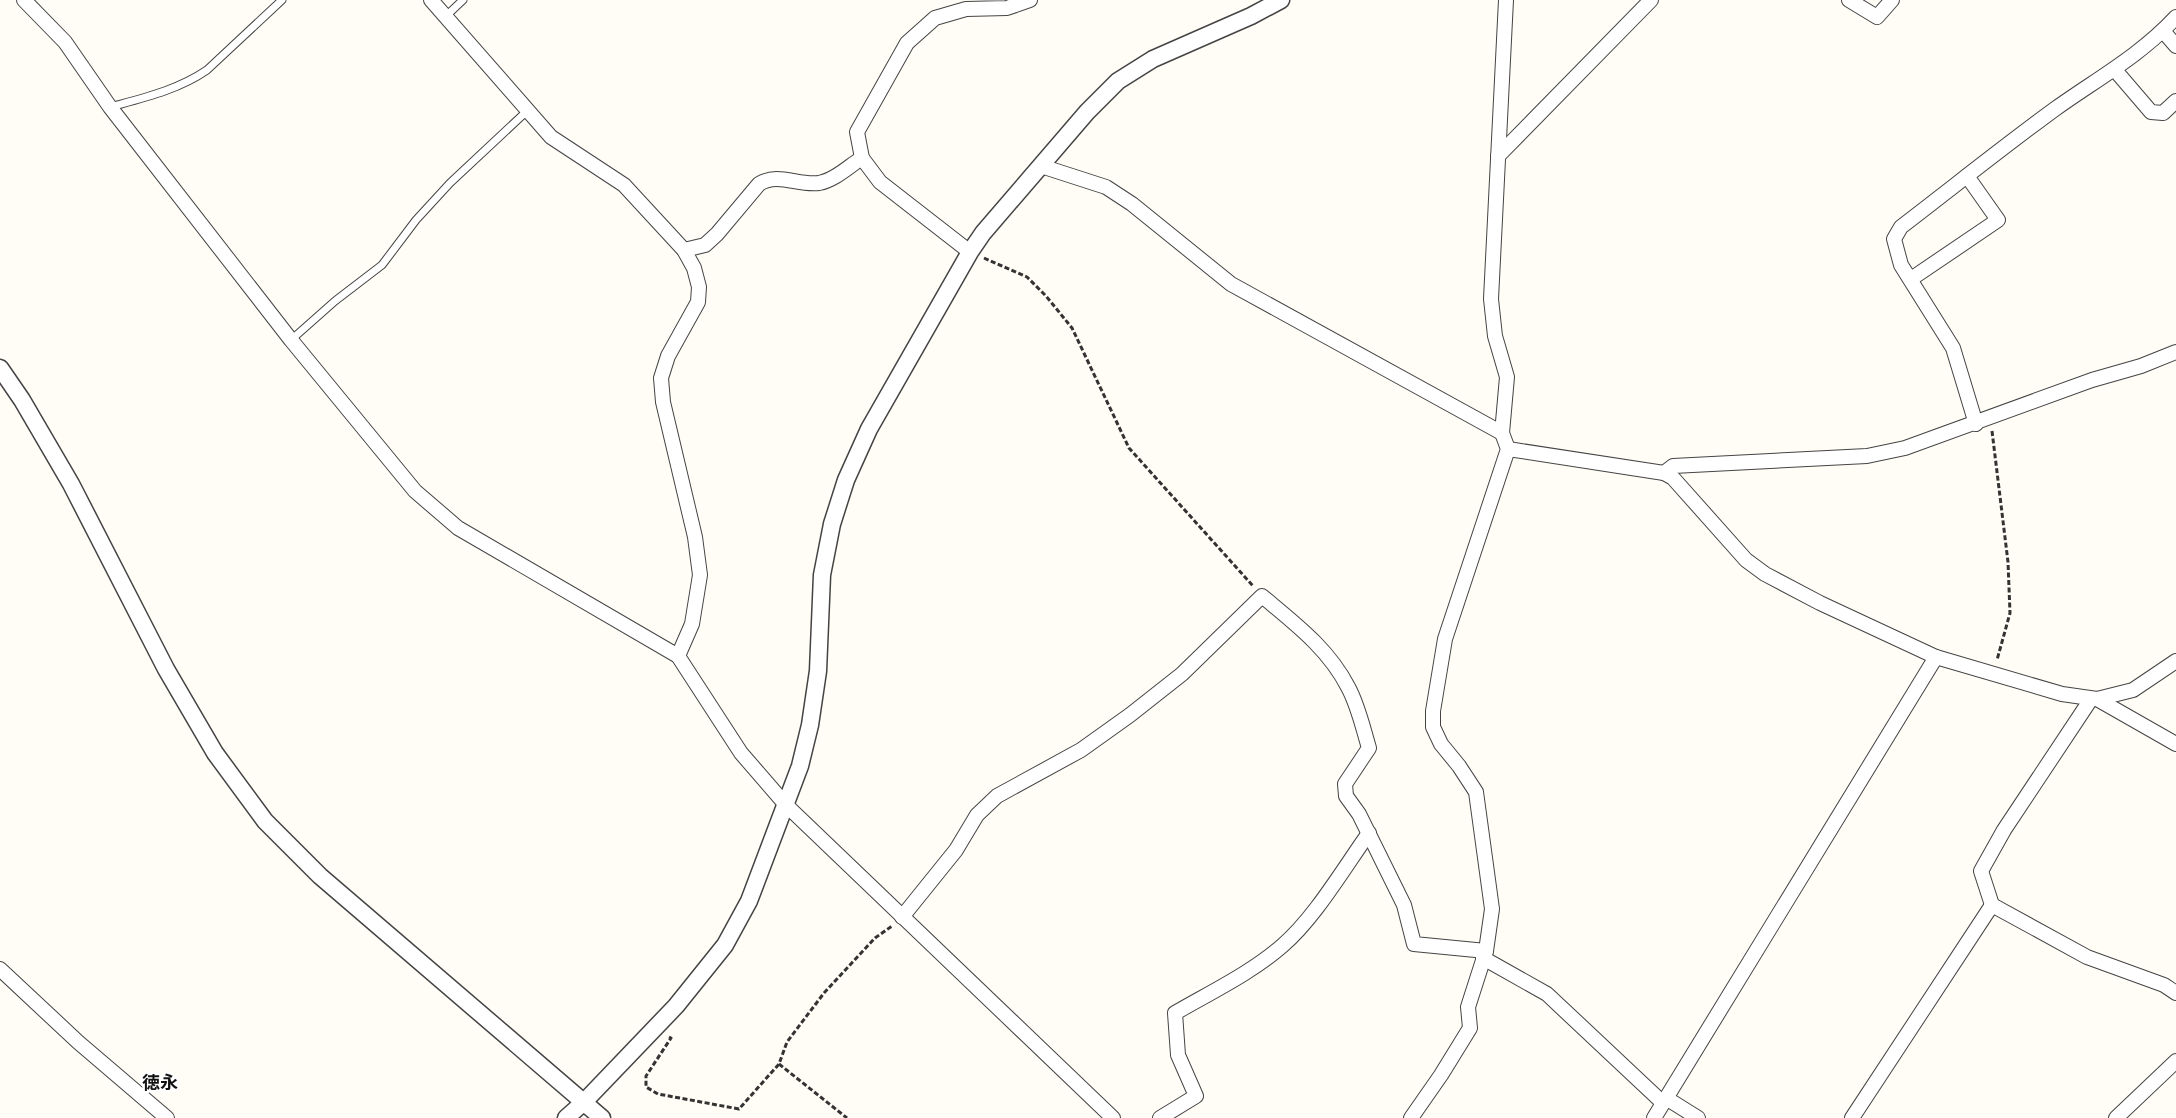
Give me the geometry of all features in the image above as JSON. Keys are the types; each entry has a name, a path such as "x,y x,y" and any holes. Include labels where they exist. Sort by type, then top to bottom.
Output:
{"street":[{"path":"24,0 65,42 110,107 291,340 415,491 458,528 678,656 741,753 786,805 1113,1118"},
{"path":"431,0 551,136 624,185 684,250 694,268 699,287 698,302 668,356 661,378 663,402 695,536 700,575 692,624 678,656"},
{"path":"970,252 880,182 862,158 857,132 907,43 935,18 966,9 1007,8 1030,0"},
{"path":"566,1118 584,1102 658,1025 725,945 749,901 800,766 810,725 818,671 822,575 832,524 846,480 869,429 970,252 983,232 1087,112 1118,81 1153,59 1251,16 1281,0"},
{"path":"1411,1118 1441,1075 1470,1028 1468,1007 1484,955 1492,909 1476,792 1459,766 1441,744 1433,727 1433,711 1444,639 1508,449 1502,433 1507,377 1495,336 1491,299 1506,0"},
{"path":"1498,156 1651,0"},
{"path":"1849,0 1877,17 1892,0"},
{"path":"1976,424 1953,348 1901,265 1894,239 1901,227 2056,109 2115,70 2163,31 2176,17"},
{"path":"2163,31 2176,46"},
{"path":"2115,70 2151,112 2163,113 2176,101"},
{"path":"684,250 704,245 718,234 759,184 767,179 818,183 832,178 862,158"},
{"path":"1041,166 1106,187 1132,204 1231,284 1502,433"},
{"path":"1911,279 1998,220 1967,176"},
{"path":"1664,473 1673,466 1867,456 1905,448 1976,424 2092,380 2141,366 2176,352"},
{"path":"0,368 22,400 71,484 166,669 215,753 265,821 320,876 602,1118"},
{"path":"1508,449 1664,473 1672,478 1746,560 1766,574 1820,603 1936,657 2062,694 2094,699 2176,744"},
{"path":"902,917 956,850 977,815 997,796 1081,750 1130,715 1182,674 1262,596 1318,644 1335,665 1349,688 1370,748 1345,784 1346,796 1359,814 1404,905 1414,944 1484,955 1547,994 1665,1100 1698,1118"},
{"path":"1654,1118 1936,657"},
{"path":"2176,661 2133,690 2094,699 2004,830 1981,871 1992,905 2087,957 2164,985 2176,993"},
{"path":"1160,1118 1196,1096 1178,1055 1175,1013 1263,962 1283,946 1301,928 1369,833"},
{"path":"1852,1118 1992,905"},
{"path":"0,969 78,1042 167,1118"},
{"path":"2116,1118 2176,1061"}],"lane":[{"path":"110,107 151,96 193,80 207,70 282,0"},
{"path":"446,16 463,0"},
{"path":"291,340 335,301 382,265 416,220 450,183 527,110"}],"path":[{"path":"970,252 1027,277 1046,296 1072,328 1129,448 1262,596"},
{"path":"1990,418 2008,562 2010,613 1994,674"},
{"path":"658,1025 671,1038 646,1076 646,1087 658,1094 739,1109 779,1064 787,1042 824,993 875,938 887,931 902,917"},
{"path":"779,1064 848,1118"}],"district":[{"name":"徳永","path":"160,1082"}]}
